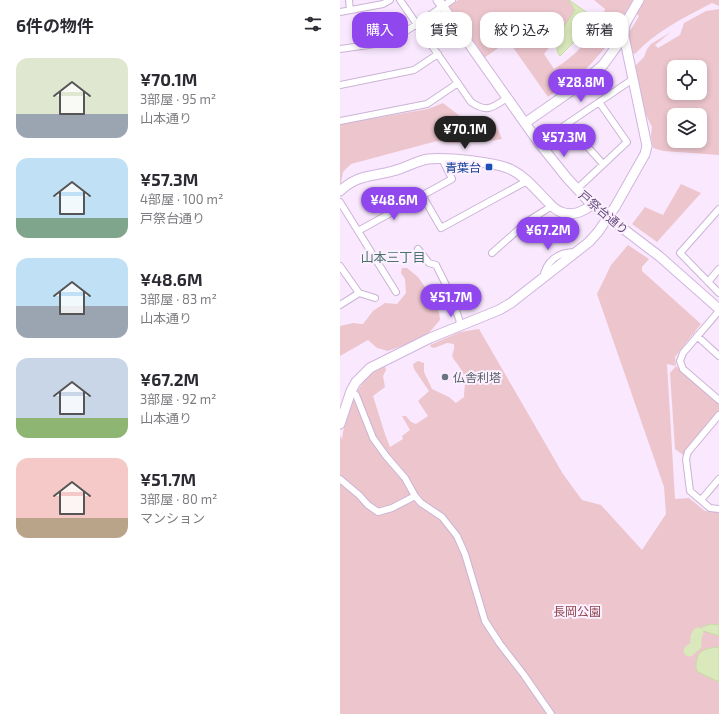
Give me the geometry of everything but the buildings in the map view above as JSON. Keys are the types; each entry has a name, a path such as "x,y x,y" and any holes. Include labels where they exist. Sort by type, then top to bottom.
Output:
{"street":[{"path":"349,0 350,10"},
{"path":"340,12 383,4 390,0"},
{"path":"400,0 416,23"},
{"path":"431,12 441,3 452,0"},
{"path":"628,19 639,0"},
{"name":"戸祭台通り","path":"441,3 524,123 577,189 592,205 659,256 719,310"},
{"path":"340,49 390,42 416,25"},
{"path":"434,48 471,102 479,108 492,108 507,98"},
{"path":"524,123 592,74 616,48"},
{"path":"340,424 352,391 362,375 370,368 395,355 461,325 499,310 511,303 589,242 598,232 615,207 645,154 647,146 627,48"},
{"path":"340,85 414,70 438,54"},
{"path":"539,143 633,79"},
{"path":"340,120 427,104 458,83"},
{"path":"577,189 627,142 599,102"},
{"path":"567,124 603,164"},
{"path":"340,191 348,183 362,177 393,171 428,159 442,159 498,165 513,171 527,181 560,212 574,214 592,205"},
{"path":"358,231 452,179 442,159"},
{"path":"422,195 441,228 527,181"},
{"path":"340,202 396,292"},
{"path":"492,253 528,221 552,206"},
{"path":"719,209 680,253 719,293"},
{"path":"418,249 429,263 436,265 450,293 461,325"},
{"path":"340,266 359,293 375,298"},
{"path":"708,282 719,269"},
{"path":"340,305 359,293"},
{"path":"719,310 683,353 680,361 683,369 719,400"},
{"path":"697,336 719,356"},
{"path":"352,391 356,395 373,438 386,456 405,478 415,496 421,503 442,517 457,536 465,554 485,621 551,714"},
{"path":"719,415 688,452 686,459 690,491 710,508 719,509"},
{"path":"340,479 359,495 368,505 378,512 392,508 415,496"},
{"path":"701,500 719,479"}],"green space":[{"path":"458,0 569,0 575,12 572,12 572,18 564,28 564,12 480,12 480,48 498,48 484,58 472,41 472,12 452,12 448,7"},
{"path":"594,0 633,0 626,12 604,12 605,9"},
{"path":"641,0 719,0 719,6 712,3 661,31 635,54 630,51 628,32 639,16 635,12"},
{"path":"719,9 719,155 663,151 653,148 651,136 652,127 643,109 633,68 644,57 651,44 671,32 655,45 658,48 680,35 684,23 706,11"},
{"path":"513,48 549,48 544,54 554,69 580,48 605,48 587,68 548,97"},
{"path":"443,103 465,120 495,122 502,139 470,143 437,141 351,164 343,172 340,184 340,124 428,109"},
{"path":"681,184 701,193 657,242 632,224 645,207 663,215"},
{"name":"長岡公園","path":"628,245 649,259 642,267 642,271 701,324 675,357 676,366 667,364 675,499 689,498 705,511 719,512 719,714 340,714 340,436 342,439 349,411 358,391 366,379 378,369 385,366 386,370 383,376 385,387 373,396 390,447 403,439 402,436 410,430 402,416 406,416 411,422 416,424 428,416 418,401 429,391 414,369 413,364 418,361 424,363 424,372 432,389 449,397 456,403 464,397 465,377 452,356 454,344 447,343 434,348 430,345 460,332 479,329 563,474 582,500 601,505 642,550 666,514 664,487 597,294 611,265"},
{"path":"402,268 407,268 418,277 439,312 440,320 428,334 413,342 388,351 377,348 368,340 340,356 340,326 353,323 363,324 373,311 385,303 397,304 406,293 405,279 401,273"},
{"path":"676,366 719,403 719,413 683,455 675,449 670,373"}],"shaded area":[{"path":"569,0 586,12 574,12 575,10"},
{"path":"572,14 572,44 560,56 557,48 564,48 564,26"},
{"path":"711,624 719,625 719,636 704,631 698,633 702,627"},
{"path":"719,647 719,682 698,672 696,669 696,663 701,652"}],"waterway":[{"path":"689,651 696,645 696,637 698,633"}],"place":[{"name":"青葉台","path":"489,167"},
{"name":"仏舎利塔","path":"445,377"}],"district":[{"name":"山本三丁目","path":"393,257"}]}
